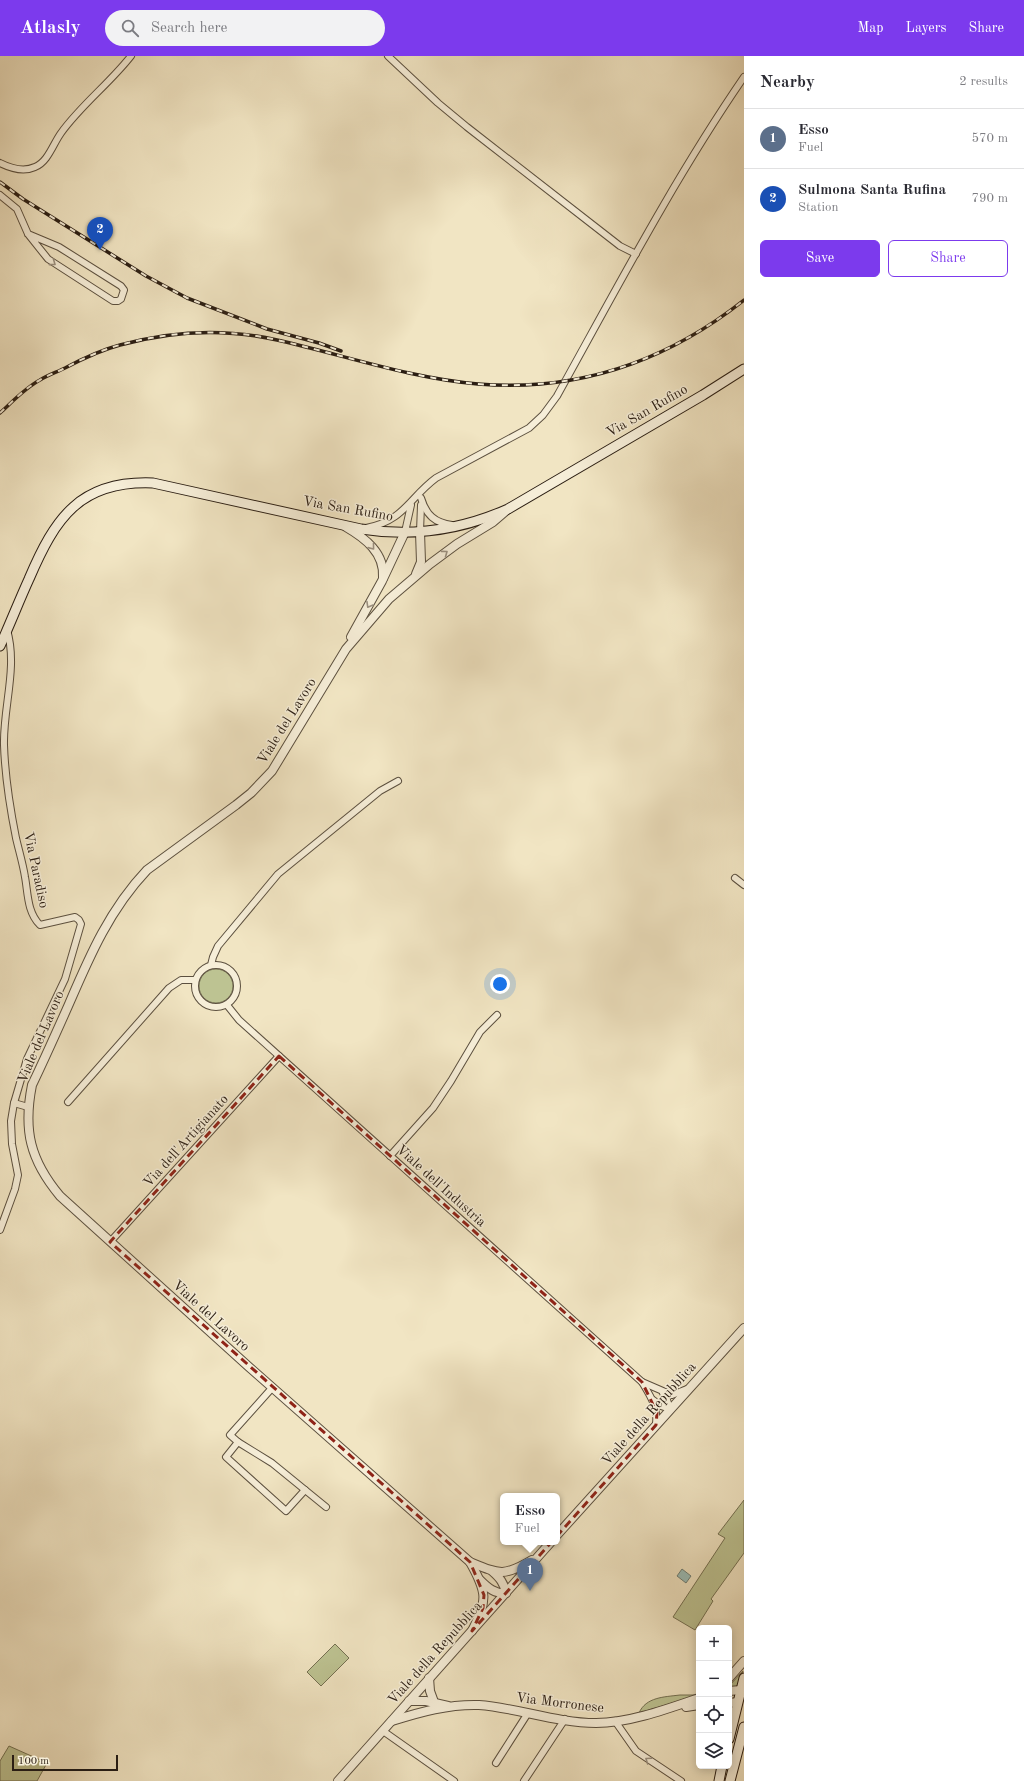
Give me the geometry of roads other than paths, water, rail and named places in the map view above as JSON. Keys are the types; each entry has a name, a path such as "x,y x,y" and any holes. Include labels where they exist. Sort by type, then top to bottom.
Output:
{"main road":[{"name":"Via San Rufino","path":"0,646 41,552 57,524 77,504 91,494 103,489 121,484 153,483 361,529 420,532 460,526 508,510 703,395 744,369"},
{"path":"730,1733 744,1678"},
{"path":"730,1781 744,1727"},
{"path":"719,1781 721,1769"}],"street":[{"path":"0,163 8,167 23,169 36,167 45,159 69,122 108,83 131,56"},
{"path":"388,56 438,103 467,127 620,246 636,254"},
{"path":"361,529 392,520 406,509 424,488 436,478 529,428 543,415 557,396 696,149 744,77"},
{"path":"0,195 17,209 28,234 42,254 56,266 113,301 118,301 121,299 124,290 121,286 59,246 28,234"},
{"path":"415,577 421,562 421,498 424,488"},
{"path":"421,498 425,510 431,518 444,524 460,526"},
{"path":"405,532 409,509 414,499"},
{"name":"Viale del Lavoro","path":"346,649 380,609 415,577 457,544 494,522 508,510"},
{"path":"342,525 359,535 372,546 382,567 382,581"},
{"name":"Viale del Lavoro","path":"405,532 382,581 346,649 272,771 251,793 236,805 147,870 120,902 94,947 32,1085 28,1107 28,1125 32,1147 39,1167 60,1196 272,1388 470,1562"},
{"name":"Via Paradiso","path":"0,1230 15,1189 18,1175 12,1144 11,1120 14,1103 26,1059 65,979 81,924 75,917 40,925 31,911 28,900 5,771 5,714 12,655 7,630"},
{"path":"211,965 212,957 218,946 278,874 380,791 398,781"},
{"path":"735,878 744,885"},
{"path":"211,965 222,965 226,967 234,974 236,978 236,993 227,1005 212,1007 203,1003 195,990 195,980 200,972 211,965"},
{"path":"68,1102 169,988 181,980 195,980"},
{"name":"Viale dell'Industria","path":"227,1005 239,1020 642,1382 652,1398 657,1413 656,1425"},
{"path":"390,1156 433,1108 480,1032 497,1015"},
{"name":"Via dell'Artigianato","path":"110,1242 279,1056"},
{"path":"14,1103 28,1107"},
{"name":"Viale della Repubblica","path":"560,1533 744,1328"},
{"name":"Viale dell'Industria","path":"642,1382 672,1395 689,1389"},
{"path":"272,1388 230,1435 238,1442 272,1463 326,1507"},
{"path":"663,1392 670,1409"},
{"name":"Viale dell'Industria","path":"652,1398 661,1406 670,1409"},
{"path":"238,1442 226,1457 286,1511 305,1490"},
{"name":"Viale della Repubblica","path":"338,1781 548,1545"},
{"path":"470,1562 492,1571 503,1573 517,1569 540,1555"},
{"path":"470,1562 480,1580 484,1595 483,1608 472,1631"},
{"path":"480,1580 490,1589 499,1594 506,1593 502,1582 492,1571"},
{"path":"732,1675 744,1661"},
{"path":"429,1678 430,1692 434,1702"},
{"path":"732,1692 742,1690"},
{"path":"409,1701 415,1709 426,1711"},
{"name":"Via Morronese","path":"409,1701 434,1702 450,1706"},
{"name":"Via Morronese","path":"392,1721 450,1706 478,1705 595,1723 615,1721 696,1702"},
{"path":"496,1763 528,1713"},
{"path":"524,1781 565,1719"},
{"path":"615,1721 636,1751 681,1781"},
{"path":"383,1731 454,1781"}],"water":[{"path":"682,1569 691,1576 686,1583 677,1576"}],"railway":[{"path":"0,182 23,199 146,276 187,298 267,329 319,343 341,351"},
{"path":"0,413 34,383 85,358 113,347 139,340 178,334 218,333 257,336 427,377 452,381 478,384 515,385 551,383 586,377 620,368 652,355 684,340 715,321 744,300"}],"place":[{"name":"Sulmona Santa Rufina","path":"100,250"},
{"name":"Esso","path":"530,1591"}]}
